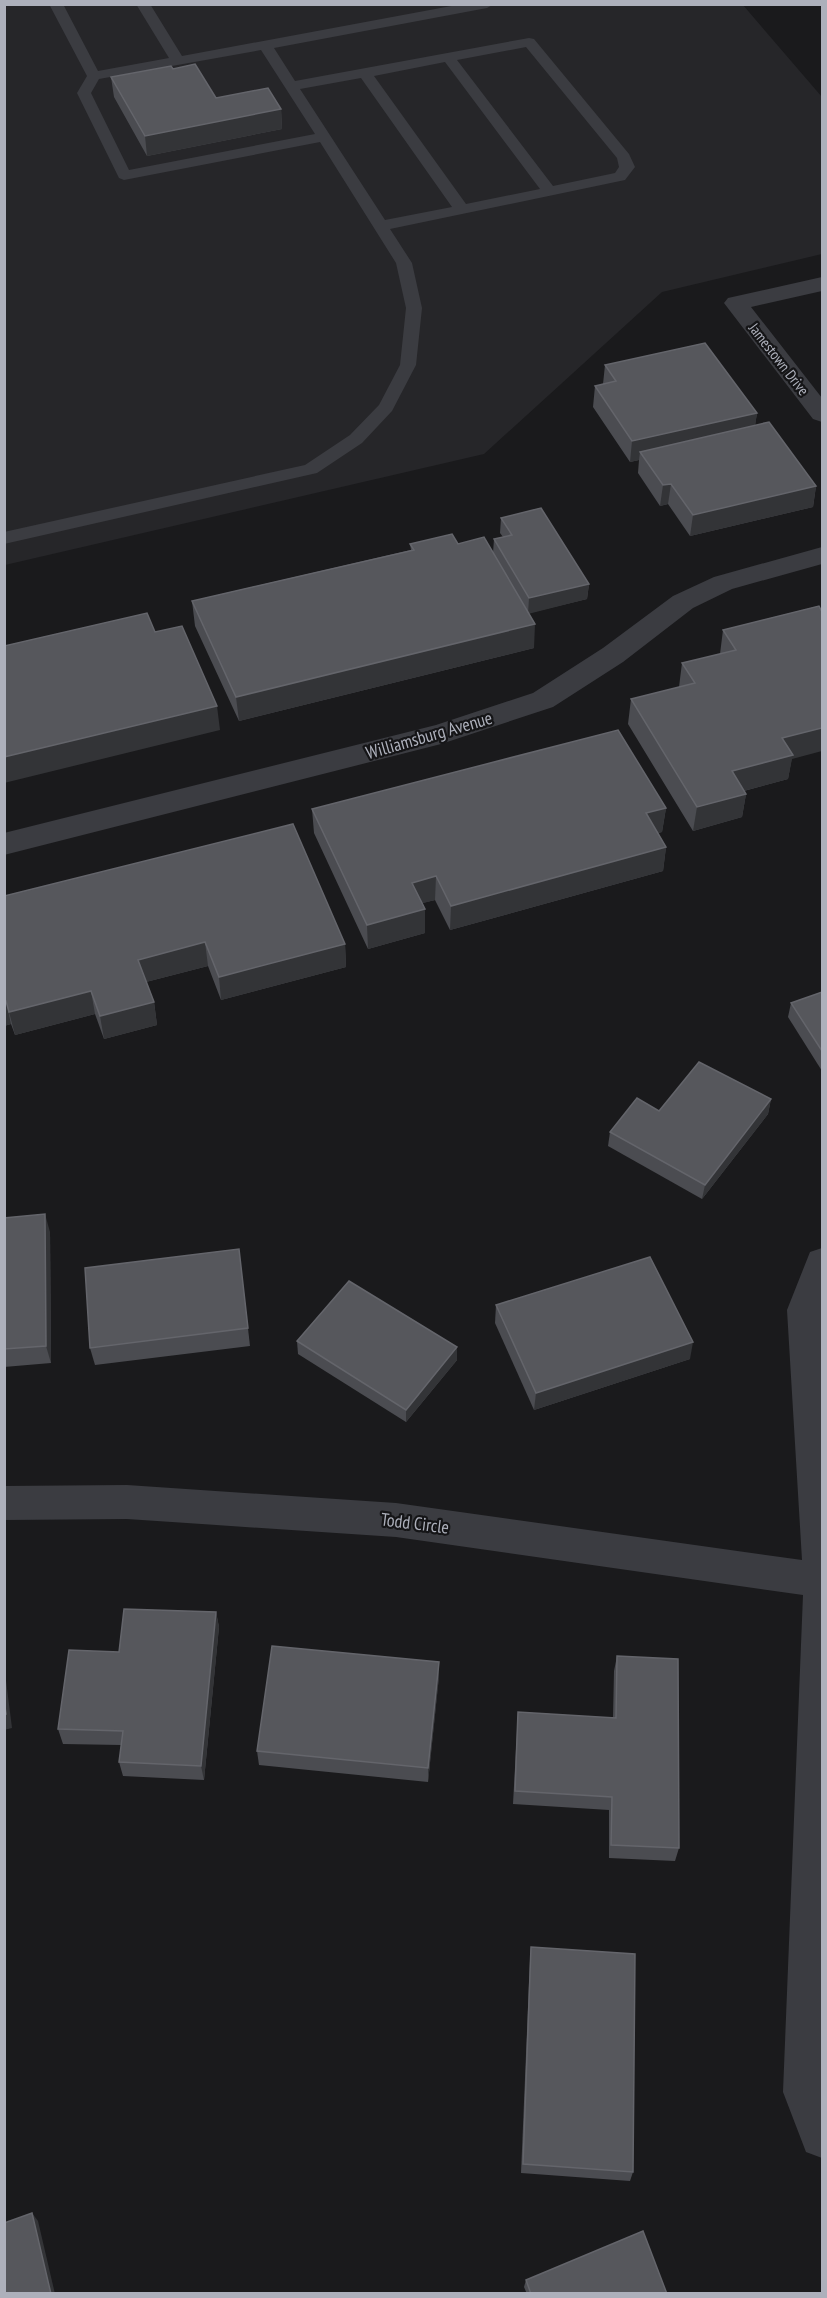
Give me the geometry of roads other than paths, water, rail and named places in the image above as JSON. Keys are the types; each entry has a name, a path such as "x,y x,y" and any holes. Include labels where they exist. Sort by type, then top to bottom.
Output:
{"street":[{"name":"Jamestown Drive","path":"822,284 736,303 822,414"},
{"name":"Williamsburg Avenue","path":"4,844 441,734 543,700 613,655 683,602 723,583 822,556"},
{"path":"822,1262 804,1310 822,1580 805,2092 822,2136"},
{"name":"Todd Circle","path":"4,1503 127,1502 396,1520 822,1580"}],"lane":[{"path":"56,4 94,76"},
{"path":"143,4 178,61"},
{"path":"324,137 124,175 84,93 94,76 487,4"},
{"path":"292,86 529,42 624,157 627,167 620,177 380,226"},
{"path":"4,538 311,469 356,439 386,407 408,365 414,308 404,263 266,45"},
{"path":"448,57 549,192"},
{"path":"364,73 462,209"}]}
